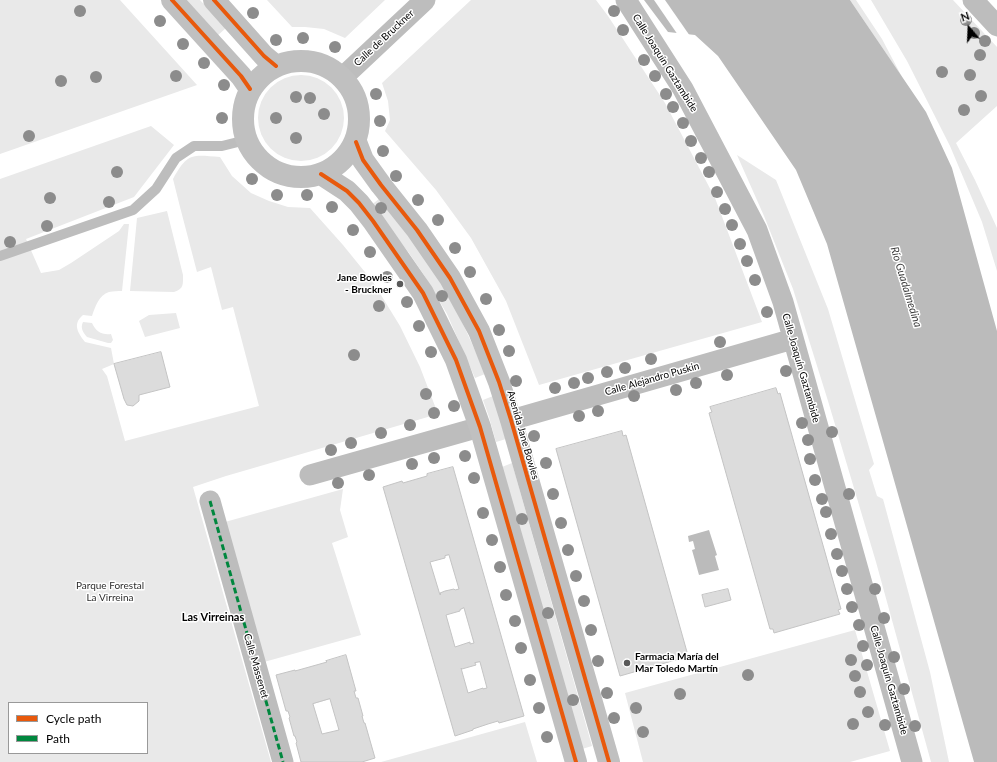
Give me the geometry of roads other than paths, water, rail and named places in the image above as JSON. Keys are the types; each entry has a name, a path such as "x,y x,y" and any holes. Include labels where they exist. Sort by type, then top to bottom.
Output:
{"main road":[{"path":"172,0 241,76 250,89"},
{"path":"214,0 264,56 276,66"},
{"path":"294,62 314,63 328,68 343,77 354,94 359,110 359,128 356,142 344,158 335,166 321,174 292,177 265,166 252,152 246,140 242,125 244,102 250,89 261,75 276,66 294,62"},
{"name":"Avenida Jane Bowles","path":"356,142 363,160 417,230 450,278 479,331 499,382 511,420 609,762"},
{"path":"321,174 347,191 359,203 373,221 423,293 456,360 480,427 576,762"}],"street":[{"name":"Calle de Bruckner","path":"343,77 425,0"},
{"name":"Calle Joaquín Gaztambide","path":"626,0 683,89 757,230 783,302 912,762"},
{"path":"973,0 997,26"},
{"name":"Calle Alejandro Puskin","path":"511,420 793,338"},
{"path":"310,475 480,427"},
{"name":"Calle Massenet","path":"210,502 283,762"}],"lane":[{"path":"0,256 133,210 156,189 176,158 194,146 222,146 246,140"}],"water":[{"name":"Río Guadalmedina","path":"644,0 850,0 926,112 952,168 997,331 997,762 974,762 827,244 796,170 718,56 695,35 668,32"},
{"path":"709,530 717,555 715,556 719,570 699,575 692,550 695,549 693,541 689,542 688,536"}],"place":[{"name":"Jane Bowles - Bruckner","path":"400,284"},
{"name":"Farmacia María del Mar Toledo Martín","path":"627,663"}],"district":[{"name":"Las Virreinas","path":"213,617"}],"park label":[{"name":"Parque Forestal La Virreina","path":"110,592"}]}
